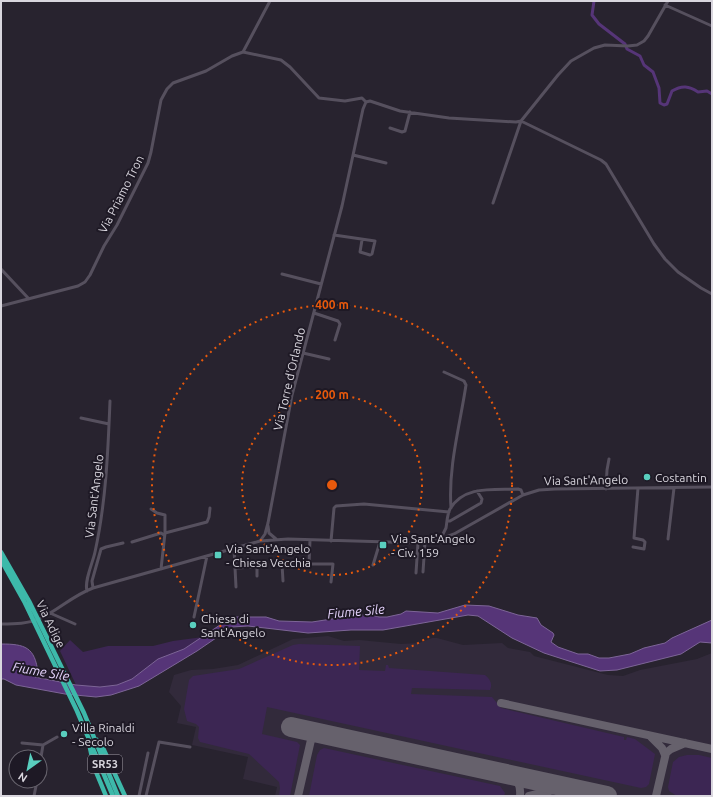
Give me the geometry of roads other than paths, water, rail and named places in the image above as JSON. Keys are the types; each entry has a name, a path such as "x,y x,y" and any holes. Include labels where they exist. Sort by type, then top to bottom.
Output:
{"highway":[{"name":"Via Adige","path":"1,552 27,602 90,733 118,796"},
{"name":"Via Adige","path":"1,560 27,602"},
{"name":"Via Adige","path":"90,733 113,796"},
{"path":"90,733 94,768 106,796"},
{"path":"90,733 103,748 125,796"}],"street":[{"path":"270,1 243,52 281,60 290,67 319,98 345,101 362,98 367,102"},
{"path":"493,203 521,121 558,75 571,61 584,53 605,45 628,46 637,45 644,41 668,1"},
{"path":"665,5 712,26"},
{"name":"Via Priamo Tron","path":"1,306 78,286 85,282 117,225 148,163 161,100 167,89 173,83 206,71 232,56 243,52"},
{"path":"358,99 400,111 449,118 516,122 521,121 604,162 654,244 665,259 678,272 712,294"},
{"name":"Via Torre d'Orlando","path":"260,541 265,534 268,522 292,395 322,284 367,102"},
{"path":"390,128 402,132 405,131 410,112"},
{"path":"353,155 386,163"},
{"path":"334,236 375,241 372,254 370,255 360,252 362,240"},
{"path":"1,269 29,299"},
{"path":"282,274 322,284"},
{"path":"314,313 338,321 340,324 335,340"},
{"path":"303,353 329,359"},
{"path":"444,372 466,384 451,485 451,508"},
{"name":"Via Sant'Angelo","path":"87,591 86,588 95,554 104,509 110,401"},
{"path":"82,418 109,424"},
{"path":"606,489 609,459"},
{"path":"633,547 644,549 645,542 634,538 638,488"},
{"path":"668,539 674,488"},
{"name":"Via Sant'Angelo","path":"1,624 25,623 41,618 72,598 93,588 260,541 276,539 418,543 441,539 460,531 523,495 535,491 549,489 712,488"},
{"path":"441,539 447,521 448,512 463,496 477,490 518,489 521,490 523,495"},
{"path":"447,521 450,521 481,503 482,499 477,490"},
{"path":"331,541 334,508 336,506 364,504 448,512"},
{"path":"132,542 161,533 164,534 207,522 210,508"},
{"path":"151,509 157,513 165,515 161,569"},
{"name":"Via Torre d'Orlando","path":"268,522 268,540"},
{"path":"268,532 276,539"},
{"path":"265,534 268,540"},
{"path":"309,564 310,540"},
{"path":"373,565 380,542"},
{"path":"424,572 425,542"},
{"name":"Via Sant'Angelo","path":"93,588 92,581 101,549 123,543"},
{"path":"416,573 418,543"},
{"path":"234,548 236,588"},
{"path":"194,617 207,556"},
{"path":"283,581 283,563 333,564 331,582"},
{"path":"235,568 257,567 257,576"},
{"path":"50,613 74,624"},
{"path":"22,743 43,745 57,737"},
{"path":"146,796 160,742 190,747"},
{"path":"42,749 43,745"},
{"path":"139,796 148,753"}],"waterway":[{"path":"594,1 592,15 599,24 625,44 627,49 640,56 644,65 653,72 659,88 660,103 664,105 667,104 672,91 682,87 692,88 698,92 707,91 712,94"}],"place":[{"name":"Costantin","path":"647,477"},
{"name":"Via Sant'Angelo - Civ. 159","path":"383,545"},
{"name":"Via Sant'Angelo - Chiesa Vecchia","path":"218,555"},
{"name":"Chiesa di Sant'Angelo","path":"193,625"},
{"name":"Villa Rinaldi - Secolo","path":"64,734"}],"water label":[{"name":"Fiume Sile","path":"356,611"},
{"name":"Fiume Sile","path":"41,671"}]}
